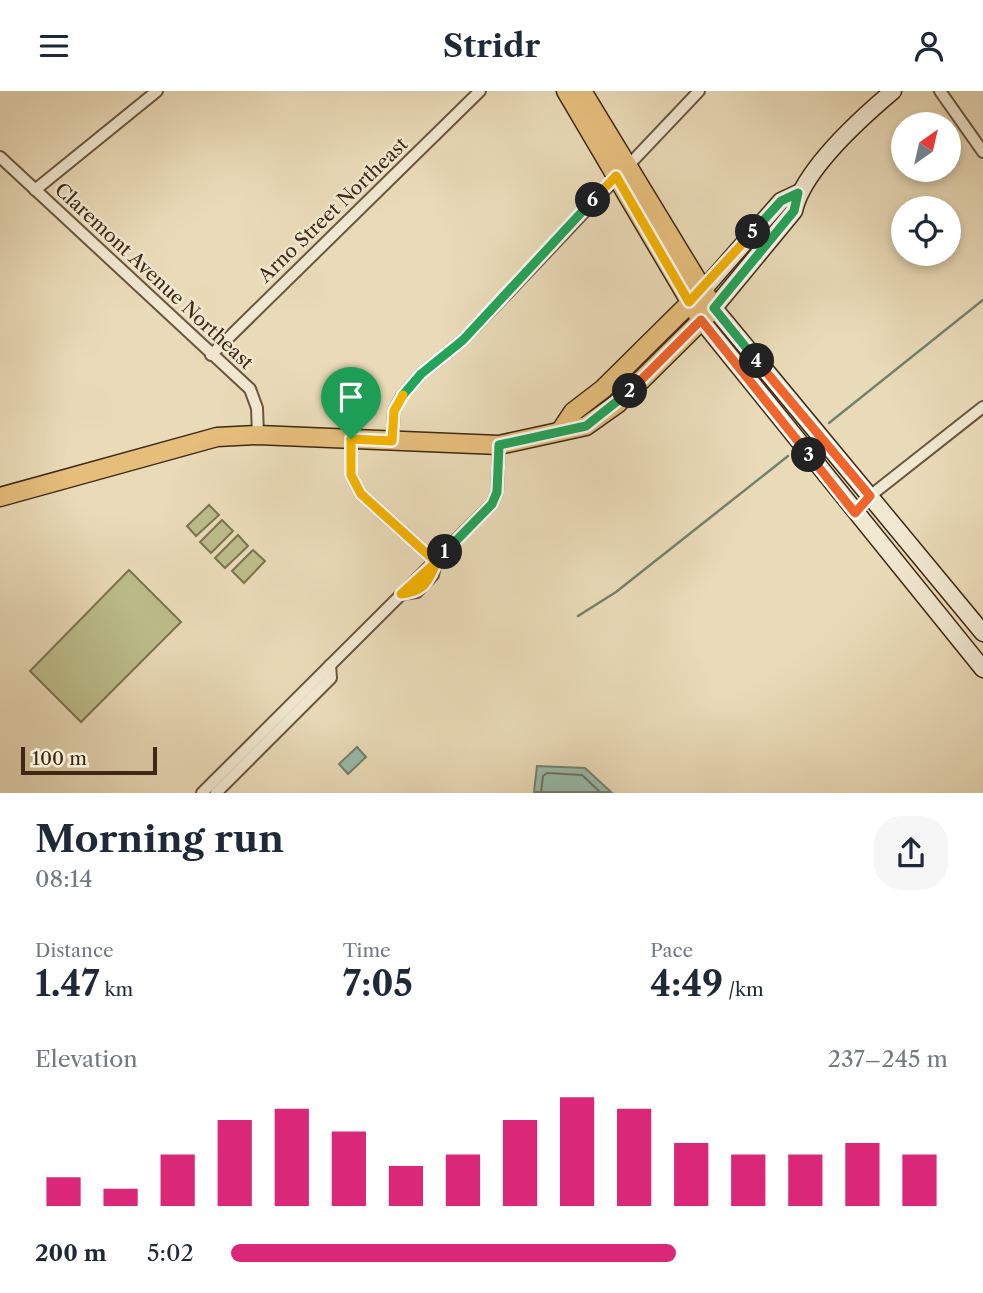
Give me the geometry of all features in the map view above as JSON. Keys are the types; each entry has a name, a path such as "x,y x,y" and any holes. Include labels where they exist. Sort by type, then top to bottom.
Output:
{"main road":[{"path":"566,91 703,290 708,314 855,513 983,669"},
{"path":"582,91 689,302 708,314 870,496 983,633"},
{"path":"561,431 573,412 603,389 703,290 781,201 798,193 841,141 893,91"},
{"path":"0,497 207,440 257,435 499,445 533,440 586,426 617,404 708,314 794,211 798,193"}],"street":[{"path":"35,190 157,91"},
{"name":"Arno Street Northeast","path":"211,355 480,91"},
{"path":"392,441 394,411 402,396 421,374 463,340 699,91"},
{"path":"940,91 983,152"},
{"name":"Claremont Avenue Northeast","path":"0,157 250,389 257,408 257,435"},
{"path":"855,513 870,496 983,407"},
{"path":"351,439 351,475 361,494 436,562"},
{"path":"202,793 401,594 417,592 433,575 436,562 492,504 497,492 499,445"},
{"path":"216,793 331,678 330,665"}],"green space":[{"path":"209,505 219,515 196,536 187,526"},
{"path":"222,520 233,531 211,553 200,542"},
{"path":"238,535 248,546 225,568 215,558"},
{"path":"253,550 265,561 244,583 232,571"},
{"path":"129,570 181,622 81,722 30,671"}],"water":[{"path":"357,747 366,757 348,774 339,764"},
{"path":"537,766 585,768 611,792 534,792"}],"waterway":[{"path":"829,423 983,300"},
{"path":"578,616 616,592 788,456"}],"route":[{"path":"351,439 351,475 361,494 436,562 416,577 401,594 417,592 433,575 436,562 492,504 497,492 499,445 533,440 586,426 617,404 701,320 855,513 870,496 714,308 794,211 798,193 781,201 703,290 689,302 616,176 463,340 421,374 402,396 394,411 392,441 351,439"}]}
